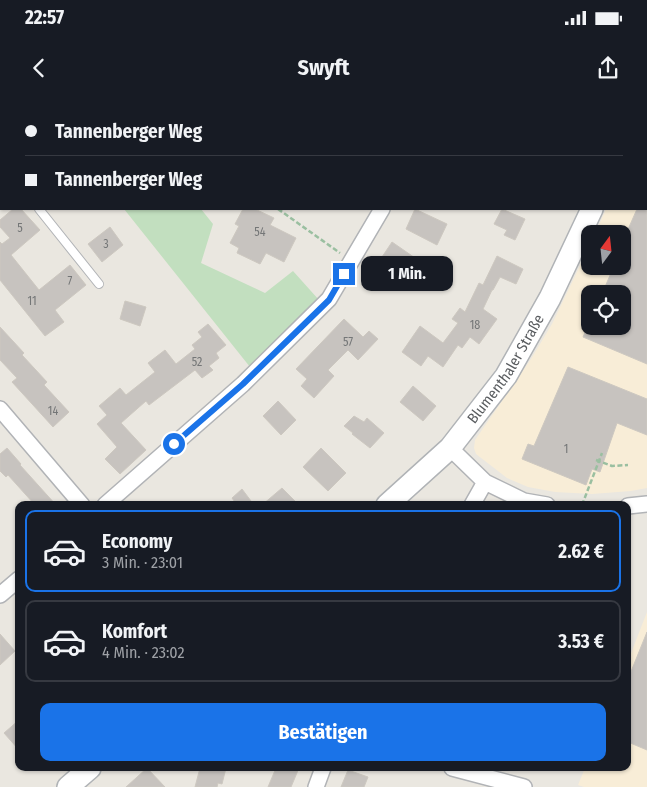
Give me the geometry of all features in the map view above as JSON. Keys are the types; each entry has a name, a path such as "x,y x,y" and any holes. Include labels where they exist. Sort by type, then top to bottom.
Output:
{"main road":[{"name":"Blumenthaler Straße","path":"391,501 450,448 506,376 550,298 592,210"},
{"path":"68,787 87,771"}],"street":[{"path":"109,501 243,384 329,300 381,210"},
{"path":"0,409 79,501"},
{"path":"450,448 485,482 524,501"},
{"path":"474,501 485,482"},
{"path":"631,506 647,504"},
{"path":"0,596 15,583"},
{"path":"316,787 322,771"},
{"path":"467,775 524,787"}],"lane":[{"path":"40,210 99,284"}],"path":[{"path":"279,210 352,261"},
{"path":"583,501 597,461 602,453"},
{"path":"597,461 612,466 628,465"}],"shaded area":[{"path":"606,210 647,210 647,488 592,494 555,492 528,487 507,478 476,454 474,448 475,440 531,359 552,324 581,264 581,275 631,275 631,225 599,225"},
{"path":"647,612 647,787 584,787 578,785 584,771 631,771 631,653"}],"green space":[{"path":"125,210 202,210 213,224 201,263 265,293 293,271 319,300 250,367"}],"building":[{"path":"12,210 22,210 40,230 11,255 39,290 70,265 86,285 55,310 64,322 45,336 0,280 0,242 2,244 10,238 0,227 0,220"},
{"path":"242,210 257,210 274,218 270,225 296,238 284,262 266,253 260,264 237,253 239,248 230,243 239,226 235,224"},
{"path":"415,210 447,224 437,245 406,229"},
{"path":"501,210 525,219 515,240 504,235 507,230 494,224"},
{"path":"637,210 647,210 647,364 583,337 584,335 631,335 631,285 606,285 610,275 631,275 630,225"},
{"path":"110,227 123,245 102,262 88,244"},
{"path":"392,242 418,260 403,281 378,263"},
{"path":"497,256 523,269 516,284 500,277 492,290 483,309 497,319 479,344 470,337 462,348 458,345 443,367 428,356 421,366 402,352 420,326 443,343 458,323 452,319 460,308 465,312 479,283 483,285"},
{"path":"125,301 146,307 140,326 120,319"},
{"path":"344,319 363,337 369,331 378,339 358,360 348,350 328,370 334,376 314,398 301,386 307,379 296,369"},
{"path":"208,324 226,345 216,353 219,358 209,366 213,370 202,378 195,370 149,405 146,401 121,423 146,450 120,474 105,459 117,447 97,424 107,415 99,406 120,388 126,395 155,372 148,363 165,350 176,364 195,349 192,345 202,337 198,332"},
{"path":"0,327 47,382 44,385 69,412 53,427 12,382 17,378 0,360"},
{"path":"568,367 647,399 647,435 617,423 600,472 592,469 586,485 522,459 528,444 534,446"},
{"path":"413,386 436,406 423,421 400,402"},
{"path":"278,401 296,420 281,435 263,416"},
{"path":"354,416 364,422 367,418 384,433 370,448 344,426"},
{"path":"7,448 52,501 31,501 8,475 6,477 0,471 0,454"},
{"path":"321,448 346,473 328,491 303,467"},
{"path":"282,488 295,501 267,501"},
{"path":"242,489 251,501 234,501 232,498"},
{"path":"647,632 647,750 631,743 631,672"},
{"path":"0,634 15,651 0,665"},
{"path":"15,723 15,745 4,733"},
{"path":"144,771 150,771 165,787 126,787"},
{"path":"199,771 225,771 222,784 218,783 217,787 195,787"},
{"path":"275,771 298,771 291,787 268,787"},
{"path":"348,771 368,777 364,787 341,787"}],"route":[{"path":"174,444 243,384 329,300 344,274"}]}
